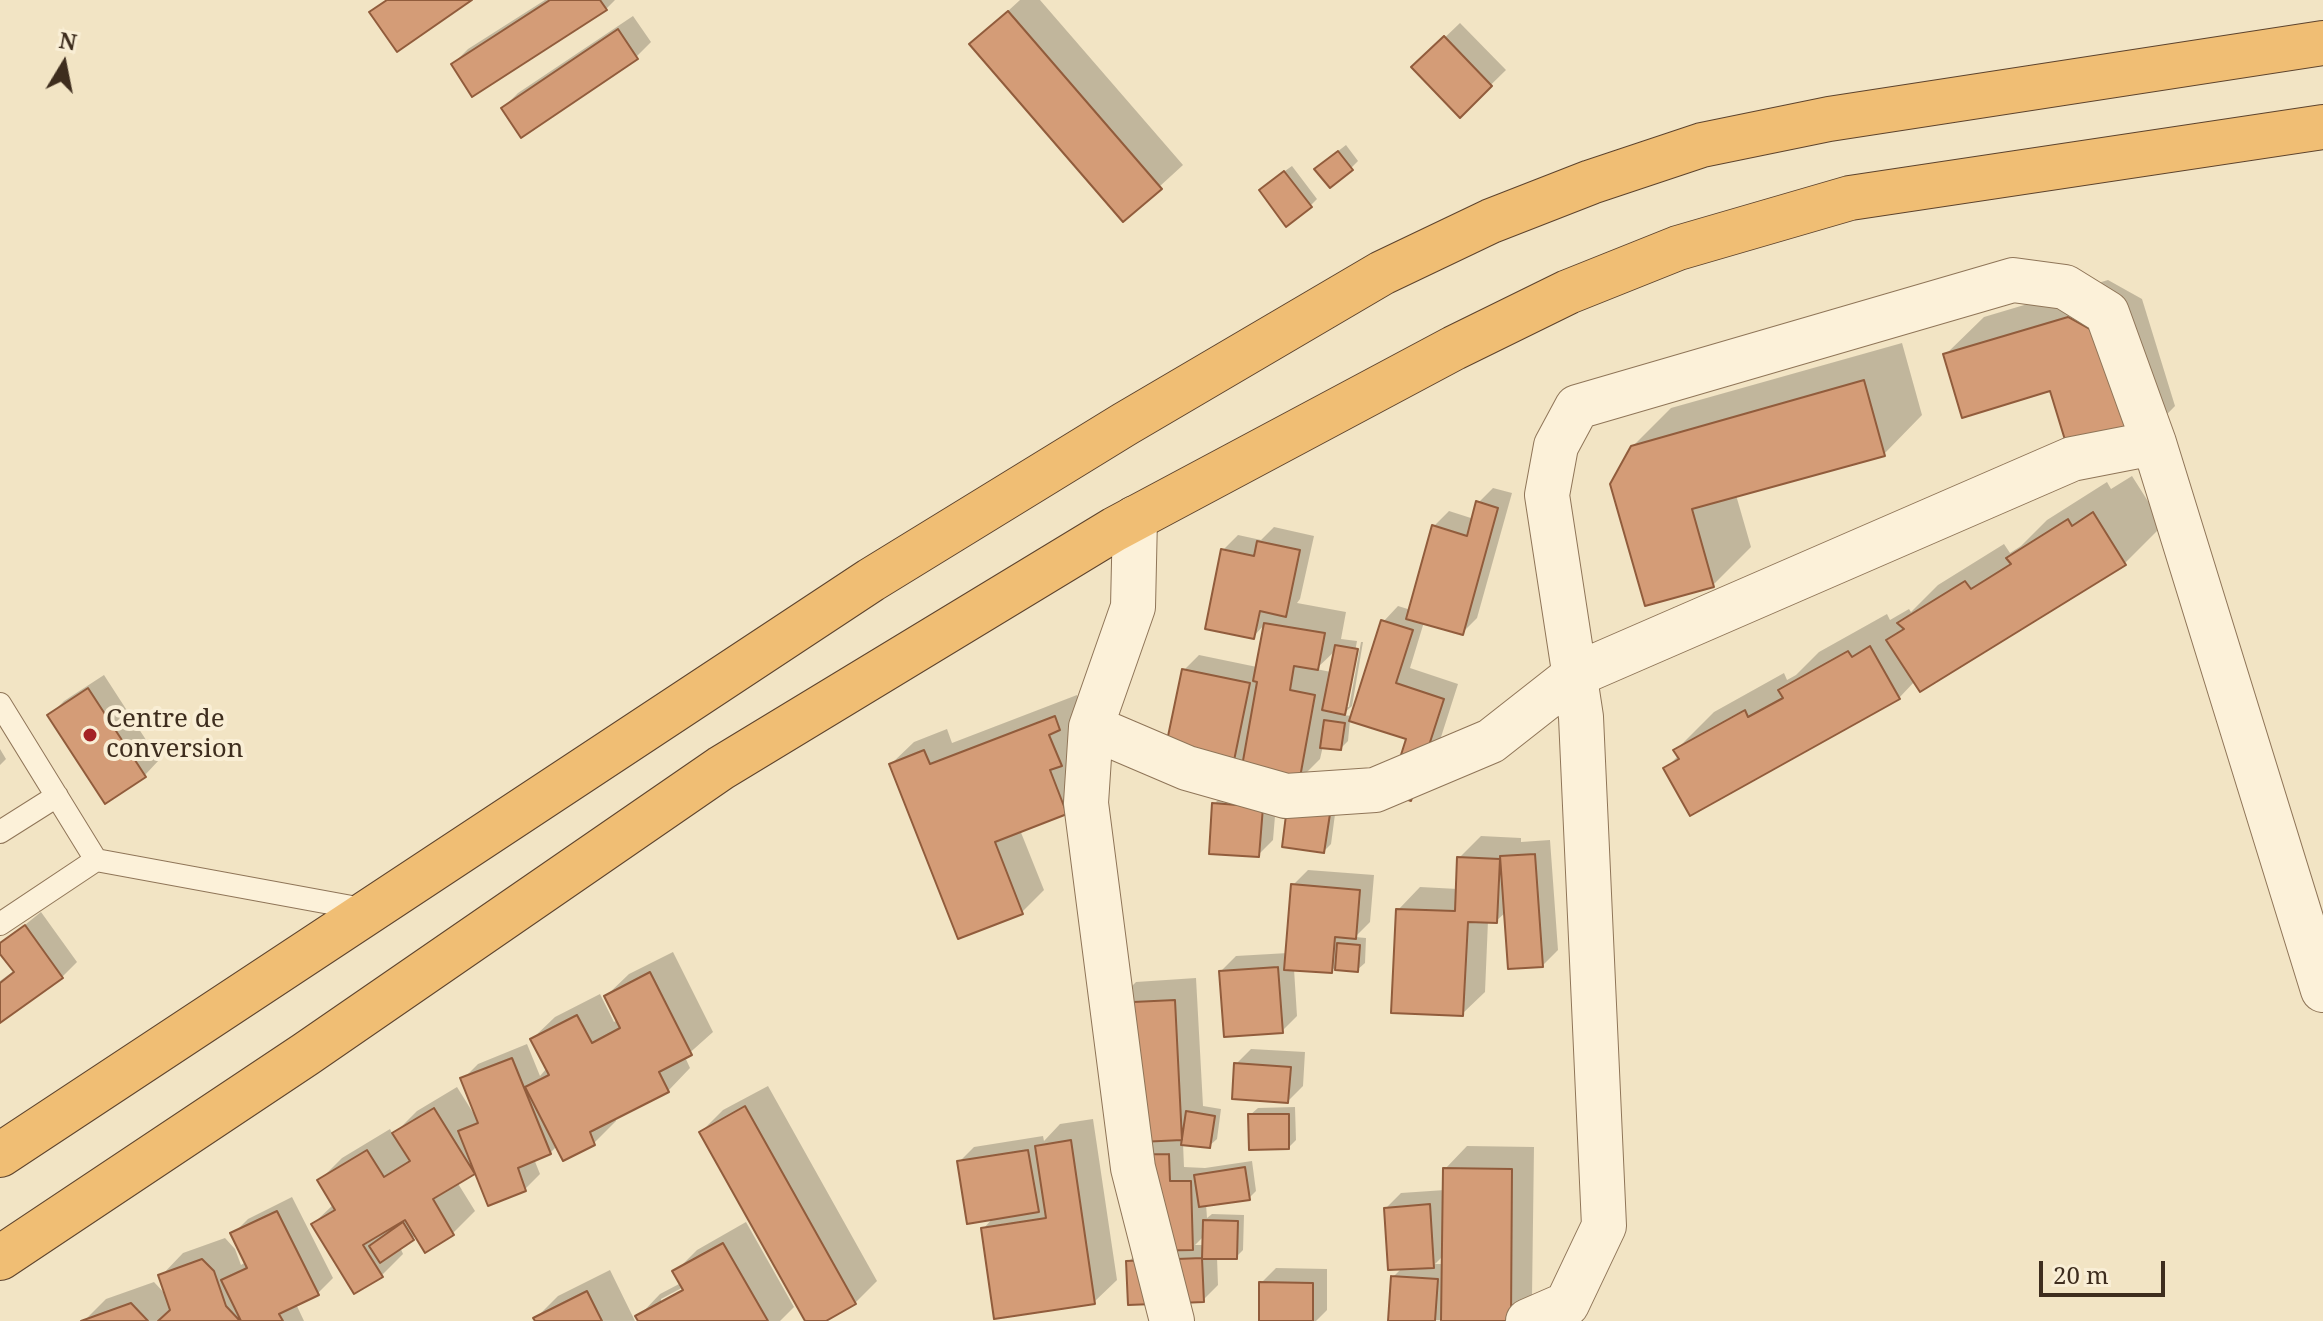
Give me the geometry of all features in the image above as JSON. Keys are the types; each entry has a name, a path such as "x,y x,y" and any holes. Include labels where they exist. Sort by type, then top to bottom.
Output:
{"highway":[{"path":"0,1155 871,580 1125,424 1369,280 1491,221 1591,182 1702,145 1829,119 2323,43"},
{"path":"0,1258 319,1045 721,768 1135,518 1454,348 1568,292 1678,248 1850,198 2323,127"}],"street":[{"path":"1528,1321 1567,1304 1604,1226 1581,717 1547,495 1556,446 1577,407 2013,280 2065,287 2107,313 2154,443 2323,990"},
{"path":"1091,727 1187,768 1286,796 1375,790 1491,741 1575,675 2072,459 2154,443"},
{"path":"1135,518 1133,607 1091,727 1086,803 1133,1168 1172,1321"}],"lane":[{"path":"0,704 96,860"},
{"path":"0,832 57,796"},
{"path":"0,924 96,860 373,911"}],"building":[{"path":"387,0 472,0 397,52 369,12"},
{"path":"550,0 600,0 607,10 472,97 451,64"},
{"path":"1008,11 1162,189 1123,222 969,44"},
{"path":"618,29 638,59 521,138 501,108"},
{"path":"1444,36 1492,86 1460,118 1411,67"},
{"path":"1338,151 1353,170 1330,188 1314,169"},
{"path":"1284,171 1312,207 1286,227 1259,190"},
{"path":"2068,317 2104,337 2138,447 2073,466 2050,391 1962,418 1943,354"},
{"path":"1864,380 1885,456 1692,509 1714,587 1645,606 1610,484 1631,446"},
{"path":"1476,501 1498,508 1463,635 1406,619 1432,525 1467,536"},
{"path":"2093,512 2126,565 1920,692 1886,640 1904,629 1897,623 1965,581 1971,589 2011,564 2006,558 2068,519 2072,526"},
{"path":"1257,541 1300,550 1286,617 1260,611 1254,639 1205,629 1221,549 1254,556"},
{"path":"1381,620 1413,630 1396,683 1444,699 1411,801 1389,793 1406,739 1349,721"},
{"path":"1264,623 1325,633 1318,670 1294,666 1290,690 1315,695 1299,783 1241,772"},
{"path":"1335,645 1358,649 1345,715 1322,710"},
{"path":"1870,646 1900,699 1690,816 1663,768 1679,759 1673,750 1745,710 1748,717 1783,698 1778,690 1848,651 1852,657"},
{"path":"1182,669 1250,683 1230,780 1162,765"},
{"path":"88,688 146,777 105,804 47,715"},
{"path":"1055,716 1060,730 1049,735 1062,766 1050,770 1067,814 995,842 1023,914 958,939 889,764 924,750 930,764"},
{"path":"1324,720 1345,723 1341,750 1320,748"},
{"path":"1212,803 1263,807 1259,857 1209,854"},
{"path":"1287,807 1330,814 1324,853 1282,847"},
{"path":"1535,854 1543,967 1508,969 1500,856"},
{"path":"1457,857 1500,859 1497,923 1468,922 1463,1016 1391,1013 1396,909 1455,911"},
{"path":"1291,884 1360,890 1356,939 1335,937 1332,973 1284,970"},
{"path":"25,925 63,978 0,1023 0,983 14,972 0,954 0,943"},
{"path":"1337,943 1360,945 1358,972 1335,970"},
{"path":"1278,967 1283,1033 1224,1037 1219,971"},
{"path":"650,972 692,1055 659,1072 669,1092 590,1132 595,1145 563,1161 525,1087 549,1075 530,1039 577,1015 592,1043 620,1028 604,996"},
{"path":"1175,1000 1182,1140 1119,1143 1112,1003"},
{"path":"512,1058 551,1154 518,1168 526,1191 488,1206 458,1131 478,1123 460,1078"},
{"path":"1234,1063 1291,1067 1288,1103 1232,1099"},
{"path":"745,1106 856,1304 826,1321 805,1321 699,1132"},
{"path":"434,1108 475,1174 433,1199 454,1235 425,1253 405,1220 363,1245 383,1277 354,1294 311,1224 335,1210 317,1180 367,1150 384,1177 410,1161 392,1133"},
{"path":"1186,1111 1215,1116 1210,1148 1181,1145"},
{"path":"1248,1114 1289,1114 1289,1149 1249,1150"},
{"path":"1071,1140 1095,1304 994,1319 981,1228 1046,1218 1035,1146"},
{"path":"1028,1150 1039,1212 967,1224 957,1161"},
{"path":"1169,1154 1170,1181 1191,1181 1193,1250 1140,1251 1116,1155"},
{"path":"1245,1167 1250,1200 1199,1207 1194,1175"},
{"path":"1443,1168 1512,1169 1511,1321 1441,1321"},
{"path":"1430,1204 1434,1268 1388,1270 1384,1208"},
{"path":"277,1211 319,1295 279,1314 283,1321 241,1321 221,1280 247,1268 230,1233"},
{"path":"1203,1220 1238,1221 1237,1259 1202,1259"},
{"path":"403,1222 414,1240 380,1263 369,1246"},
{"path":"723,1243 768,1321 638,1321 635,1316 683,1290 672,1271"},
{"path":"1202,1258 1204,1302 1128,1305 1126,1261"},
{"path":"202,1259 214,1271 226,1306 240,1321 158,1321 170,1310 158,1275"},
{"path":"1391,1276 1438,1279 1435,1321 1388,1321"},
{"path":"1259,1282 1313,1283 1313,1321 1259,1321"},
{"path":"587,1291 602,1321 535,1321 533,1318"},
{"path":"131,1303 148,1321 81,1321"}],"place":[{"name":"Centre de conversion","path":"90,735"}]}
